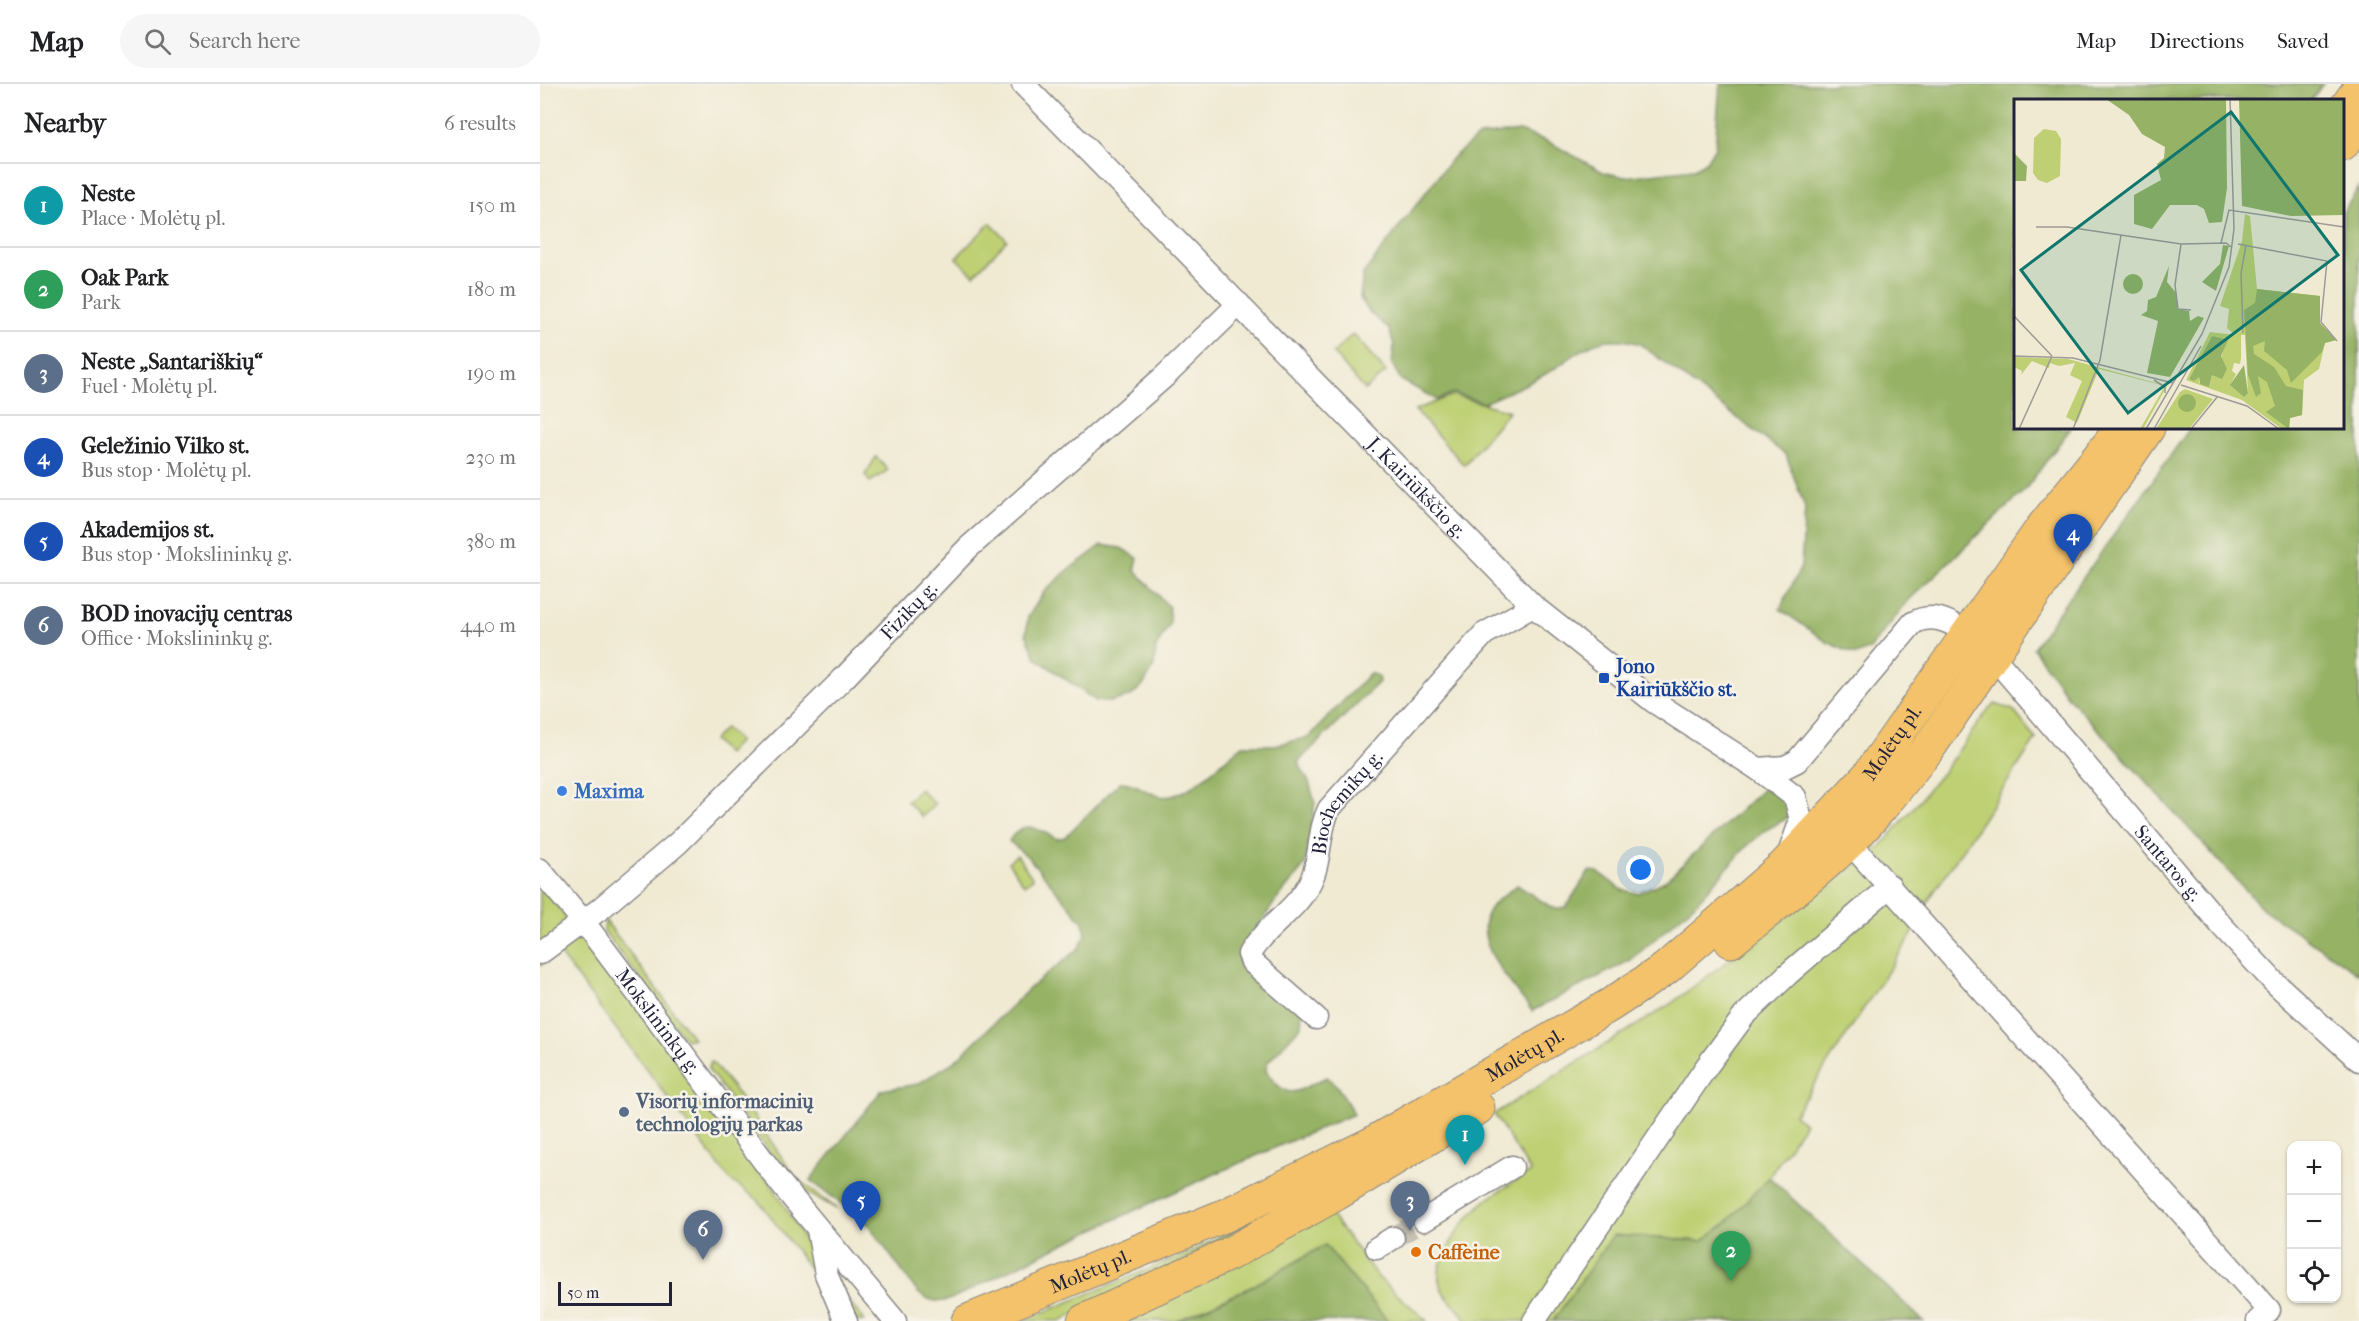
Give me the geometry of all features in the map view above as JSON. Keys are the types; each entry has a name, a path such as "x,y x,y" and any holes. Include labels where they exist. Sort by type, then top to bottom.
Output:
{"highway":[{"path":"2344,111 2359,89"},
{"path":"2344,144 2359,121"},
{"name":"Molėtų pl.","path":"1084,1321 1239,1248 1336,1194 1624,1021 1720,951 1814,875 1849,842 1928,749 2042,528 2121,429"},
{"name":"Molėtų pl.","path":"969,1321 1226,1215 1371,1144 1599,1011 1665,969 1784,866 1869,775 1980,646 2147,429"}],"street":[{"name":"J. Kairiūkščio g.","path":"1023,84 1533,606 1653,701 1795,797 1801,820 1784,866"},
{"name":"Fizikų g.","path":"540,953 678,843 843,679 969,548 1165,376 1239,304"},
{"name":"Biochemikų g.","path":"1316,1018 1252,963 1249,954 1257,941 1307,888 1314,875 1321,829 1329,809 1484,634 1533,606"},
{"path":"1758,770 1785,767 1797,760 1913,623 1930,616 1940,618 1980,646"},
{"name":"Santaros g.","path":"1980,646 2229,933 2273,981 2359,1060"},
{"path":"1849,842 2042,1060 2269,1310 2258,1321"},
{"name":"Mokslininkų g.","path":"540,870 583,921 781,1184 895,1321"},
{"path":"1534,1321 1707,1066 1744,1016 1788,974 1890,886"},
{"path":"1424,1220 1512,1167"},
{"name":"Mokslininkų g.","path":"818,1229 826,1274 846,1321"}],"green space":[{"path":"1720,84 2323,84 2312,99 2014,99 2014,429 2070,429 2024,491 1909,600 1870,649 1856,655 1827,642 1780,609 1801,567 1805,508 1786,455 1640,344 1609,340 1586,347 1540,377 1484,403 1453,393 1437,400 1401,380 1392,364 1394,345 1389,329 1371,314 1360,298 1363,274 1453,157 1479,136 1520,131 1549,142 1603,172 1625,177 1694,169 1706,162 1715,147"},
{"path":"2359,188 2359,974 2263,909 2068,697 2033,648 2189,429 2344,429 2344,210"},
{"path":"990,223 1007,240 974,275 956,258"},
{"path":"1353,334 1386,372 1365,390 1333,353"},
{"path":"1453,395 1509,411 1464,465 1415,410"},
{"path":"876,457 888,470 870,482 865,475"},
{"path":"1102,545 1121,548 1138,558 1135,570 1169,607 1170,623 1156,648 1154,666 1144,684 1131,696 1110,702 1096,701 1036,658 1026,634 1028,617 1044,592 1068,570"},
{"path":"1370,673 1378,676 1379,682 1298,762 1309,782 1315,803 1305,865 1274,903 1244,949 1302,1013 1301,1026 1267,1063 1266,1071 1281,1088 1293,1092 1327,1077 1337,1086 1354,1114 1152,1202 954,1298 935,1301 918,1293 866,1222 810,1180 882,1090 918,1084 955,1061 1031,987 1078,949 1086,935 1083,922 1029,858 1009,841 1014,834 1020,829 1031,827 1057,839 1065,837 1120,782 1132,784 1159,796 1169,796 1180,793 1203,779 1243,745 1276,745 1309,737"},
{"path":"1995,704 2013,710 2036,739 1924,907 1913,933 1794,1115 1805,1123 1769,1177 1923,1321 1465,1321 1466,1319 1440,1285 1439,1272 1443,1258 1462,1226 1481,1205 1531,1172 1494,1114 1669,1005 1882,845 1943,772 1990,707"},
{"path":"725,728 739,741 727,754 713,740"},
{"path":"1764,788 1784,798 1791,816 1766,830 1747,846 1696,903 1631,960 1532,1011 1504,975 1488,946 1485,919 1497,900 1517,885 1554,909 1566,907 1589,871 1598,872 1622,890 1638,893 1665,881"},
{"path":"920,789 935,804 922,817 907,801"},
{"path":"1017,855 1033,879 1024,885 1008,862"},
{"path":"540,885 593,949 775,1190 808,1246 864,1321 849,1321 758,1200 730,1180 558,952 540,966"},
{"path":"605,920 693,1038 686,1040 604,931"},
{"path":"711,1061 742,1099 795,1177 837,1209 795,1186 708,1069"},
{"path":"1355,1166 1154,1277 1060,1321 1022,1321 1188,1253"},
{"path":"1769,1177 1923,1321 1553,1321 1613,1235 1702,1241 1725,1224"},
{"path":"1328,1211 1378,1277 1427,1321 1388,1321 1325,1245 1253,1286 1177,1321 1122,1321"},
{"path":"1325,1245 1388,1321 1177,1321 1253,1286"}],"tunnel":[{"path":"1393,1238 1424,1220"}],"place":[{"name":"Geležinio Vilko st.","path":"2073,564"},
{"name":"Jono Kairiūkščio st.","path":"1604,678"},
{"name":"Maxima","path":"562,791"},
{"name":"Visorių informacinių technologijų parkas","path":"624,1112"},
{"name":"Neste","path":"1465,1165"},
{"name":"Akademijos st.","path":"861,1231"},
{"name":"Neste „Santariškių“","path":"1410,1231"},
{"name":"Caffeine","path":"1416,1252"},
{"name":"BOD inovacijų centras","path":"703,1260"},
{"name":"Oak Park","path":"1731,1281"}]}
